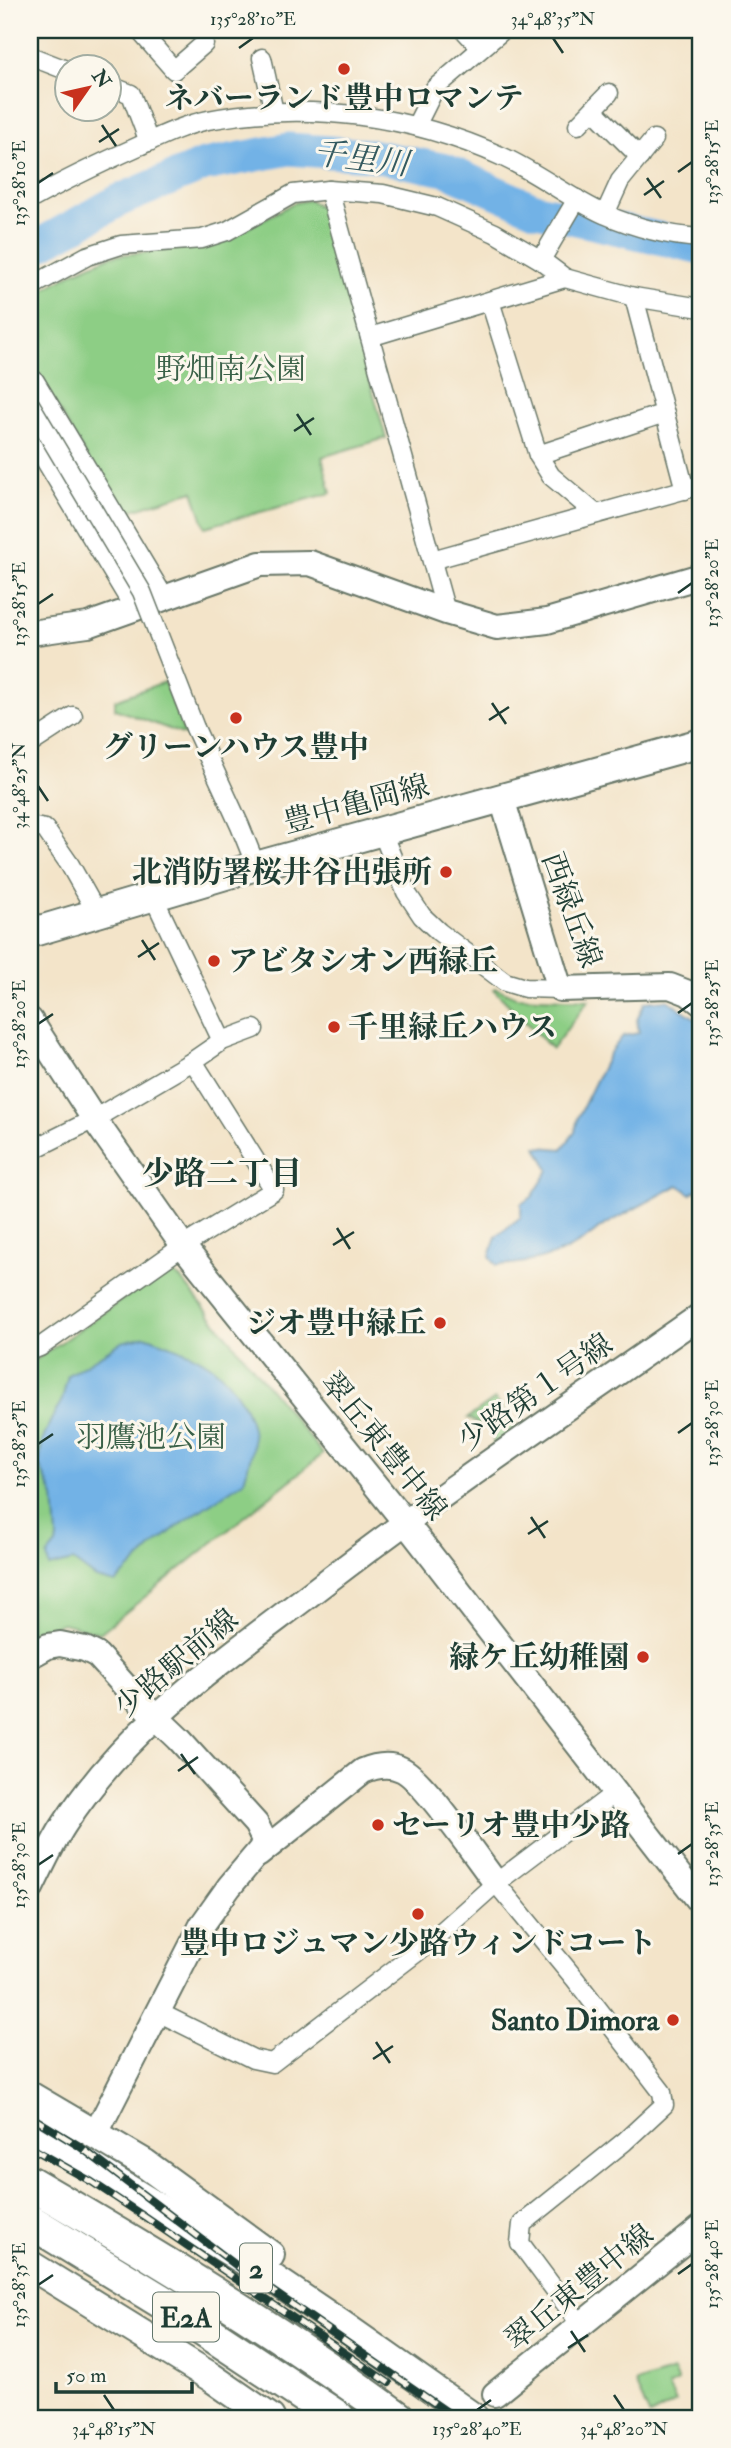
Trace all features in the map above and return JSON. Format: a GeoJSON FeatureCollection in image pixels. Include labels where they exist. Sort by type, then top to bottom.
{"type":"FeatureCollection","features":[{"type":"Feature","properties":{"kind":"highway","name":"E2A"},"geometry":{"type":"LineString","coordinates":[[30,2183],[193,2282],[312,2358],[398,2418]]}},
{"type":"Feature","properties":{"kind":"highway","name":"E2A"},"geometry":{"type":"LineString","coordinates":[[30,2221],[169,2306],[338,2418]]}},
{"type":"Feature","properties":{"kind":"main road","name":"豊中亀岡線"},"geometry":{"type":"LineString","coordinates":[[30,933],[256,866],[701,743]]}},
{"type":"Feature","properties":{"kind":"main road"},"geometry":{"type":"LineString","coordinates":[[30,2096],[144,2163],[249,2241],[322,2290],[381,2338],[440,2395]]}},
{"type":"Feature","properties":{"kind":"main road","name":"2"},"geometry":{"type":"LineString","coordinates":[[30,2129],[242,2258],[474,2418]]}},
{"type":"Feature","properties":{"kind":"main road"},"geometry":{"type":"LineString","coordinates":[[30,2265],[211,2377],[270,2418]]}},
{"type":"Feature","properties":{"kind":"street"},"geometry":{"type":"LineString","coordinates":[[139,30],[174,69],[204,44]]}},
{"type":"Feature","properties":{"kind":"street"},"geometry":{"type":"LineString","coordinates":[[464,30],[481,48]]}},
{"type":"Feature","properties":{"kind":"street"},"geometry":{"type":"LineString","coordinates":[[416,126],[435,88],[503,30]]}},
{"type":"Feature","properties":{"kind":"street"},"geometry":{"type":"LineString","coordinates":[[30,56],[52,65]]}},
{"type":"Feature","properties":{"kind":"street"},"geometry":{"type":"LineString","coordinates":[[262,58],[274,112]]}},
{"type":"Feature","properties":{"kind":"street"},"geometry":{"type":"LineString","coordinates":[[122,90],[131,94],[149,142]]}},
{"type":"Feature","properties":{"kind":"street"},"geometry":{"type":"LineString","coordinates":[[578,125],[609,93]]}},
{"type":"Feature","properties":{"kind":"street"},"geometry":{"type":"LineString","coordinates":[[593,110],[640,157]]}},
{"type":"Feature","properties":{"kind":"street"},"geometry":{"type":"LineString","coordinates":[[30,200],[77,174],[149,142],[207,121],[274,112],[352,114],[441,132],[505,158],[605,214],[673,236],[701,239]]}},
{"type":"Feature","properties":{"kind":"street"},"geometry":{"type":"LineString","coordinates":[[605,214],[620,181],[654,139]]}},
{"type":"Feature","properties":{"kind":"street"},"geometry":{"type":"LineString","coordinates":[[329,190],[446,612]]}},
{"type":"Feature","properties":{"kind":"street"},"geometry":{"type":"LineString","coordinates":[[30,287],[87,256],[121,245],[202,239],[226,231],[293,194],[329,190],[383,194],[437,207],[495,233],[541,260],[565,278],[634,297],[701,308]]}},
{"type":"Feature","properties":{"kind":"street"},"geometry":{"type":"LineString","coordinates":[[541,260],[576,199]]}},
{"type":"Feature","properties":{"kind":"street"},"geometry":{"type":"LineString","coordinates":[[370,337],[565,278]]}},
{"type":"Feature","properties":{"kind":"street"},"geometry":{"type":"LineString","coordinates":[[432,560],[693,487],[665,412],[634,297]]}},
{"type":"Feature","properties":{"kind":"street"},"geometry":{"type":"LineString","coordinates":[[490,301],[538,455],[551,476],[596,514]]}},
{"type":"Feature","properties":{"kind":"street"},"geometry":{"type":"LineString","coordinates":[[30,378],[35,381],[164,597]]}},
{"type":"Feature","properties":{"kind":"street"},"geometry":{"type":"LineString","coordinates":[[30,404],[142,592],[195,728],[256,866]]}},
{"type":"Feature","properties":{"kind":"street"},"geometry":{"type":"LineString","coordinates":[[538,455],[665,412]]}},
{"type":"Feature","properties":{"kind":"street"},"geometry":{"type":"LineString","coordinates":[[30,435],[134,608]]}},
{"type":"Feature","properties":{"kind":"street"},"geometry":{"type":"LineString","coordinates":[[30,634],[88,625],[260,564],[310,563],[446,612],[497,627],[547,621],[701,576]]}},
{"type":"Feature","properties":{"kind":"street"},"geometry":{"type":"LineString","coordinates":[[30,744],[73,716]]}},
{"type":"Feature","properties":{"kind":"street","name":"西緑丘線"},"geometry":{"type":"LineString","coordinates":[[502,799],[560,989],[670,986],[688,993],[701,1003]]}},
{"type":"Feature","properties":{"kind":"street"},"geometry":{"type":"LineString","coordinates":[[30,826],[45,829],[70,865],[97,913]]}},
{"type":"Feature","properties":{"kind":"street"},"geometry":{"type":"LineString","coordinates":[[382,832],[406,892],[422,916],[439,932],[505,982],[525,988],[560,989]]}},
{"type":"Feature","properties":{"kind":"street"},"geometry":{"type":"LineString","coordinates":[[153,896],[222,1041]]}},
{"type":"Feature","properties":{"kind":"street","name":"翠丘東豊中線"},"geometry":{"type":"LineString","coordinates":[[30,1020],[94,1119],[183,1247],[405,1522],[701,1903]]}},
{"type":"Feature","properties":{"kind":"street"},"geometry":{"type":"LineString","coordinates":[[30,1151],[94,1119],[222,1041],[254,1029]]}},
{"type":"Feature","properties":{"kind":"street"},"geometry":{"type":"LineString","coordinates":[[30,1351],[40,1347],[183,1247],[274,1191],[192,1061]]}},
{"type":"Feature","properties":{"kind":"street","name":"少路第１号線"},"geometry":{"type":"LineString","coordinates":[[405,1522],[701,1315]]}},
{"type":"Feature","properties":{"kind":"street","name":"少路駅前線"},"geometry":{"type":"LineString","coordinates":[[30,1890],[64,1825],[130,1742],[174,1699],[405,1522]]}},
{"type":"Feature","properties":{"kind":"street"},"geometry":{"type":"LineString","coordinates":[[30,1656],[48,1646],[60,1644],[85,1649],[97,1655],[179,1739],[260,1830],[264,1840],[258,1854]]}},
{"type":"Feature","properties":{"kind":"street"},"geometry":{"type":"LineString","coordinates":[[96,2133],[202,1925],[229,1887],[258,1854],[363,1771],[374,1767],[393,1766],[413,1776],[420,1783],[662,2092],[664,2105],[522,2224],[520,2243],[581,2325]]}},
{"type":"Feature","properties":{"kind":"street"},"geometry":{"type":"LineString","coordinates":[[158,2012],[253,2059],[272,2063],[429,1942],[496,1883],[615,1793]]}},
{"type":"Feature","properties":{"kind":"street","name":"翠丘東豊中線"},"geometry":{"type":"LineString","coordinates":[[495,2394],[701,2228]]}},
{"type":"Feature","properties":{"kind":"green space","name":"野畑南公園"},"geometry":{"type":"Polygon","coordinates":[[[309,200],[321,208],[386,438],[322,457],[331,493],[205,527],[193,491],[120,514],[30,361],[30,298],[76,271],[111,256],[150,252],[247,228],[294,203],[309,200]]]}},
{"type":"Feature","properties":{"kind":"green space"},"geometry":{"type":"Polygon","coordinates":[[[164,682],[185,735],[115,709],[115,700],[164,682]]]}},
{"type":"Feature","properties":{"kind":"green space"},"geometry":{"type":"Polygon","coordinates":[[[496,988],[516,997],[589,1000],[552,1049],[494,990],[496,988]]]}},
{"type":"Feature","properties":{"kind":"green space","name":"羽鷹池公園"},"geometry":{"type":"Polygon","coordinates":[[[166,1269],[181,1279],[323,1454],[100,1633],[63,1623],[30,1634],[30,1364],[166,1269]]]}},
{"type":"Feature","properties":{"kind":"green space"},"geometry":{"type":"Polygon","coordinates":[[[495,1399],[519,1432],[493,1450],[493,1431],[468,1418],[495,1399]]]}},
{"type":"Feature","properties":{"kind":"green space"},"geometry":{"type":"Polygon","coordinates":[[[673,2371],[678,2382],[668,2387],[676,2402],[650,2416],[635,2384],[673,2371]]]}},
{"type":"Feature","properties":{"kind":"water"},"geometry":{"type":"Polygon","coordinates":[[[667,1000],[701,1022],[701,1187],[691,1194],[678,1185],[601,1227],[578,1244],[552,1255],[525,1262],[496,1265],[490,1257],[496,1236],[521,1217],[521,1204],[532,1197],[549,1170],[537,1147],[562,1149],[575,1132],[578,1117],[609,1054],[623,1036],[639,1033],[637,1020],[645,1002],[667,1000]]]}},
{"type":"Feature","properties":{"kind":"water"},"geometry":{"type":"Polygon","coordinates":[[[145,1336],[203,1360],[218,1371],[233,1388],[252,1428],[253,1443],[244,1481],[180,1524],[115,1583],[96,1578],[73,1561],[49,1567],[47,1556],[56,1545],[57,1538],[54,1497],[39,1465],[42,1442],[62,1400],[68,1375],[122,1342],[145,1336]]]}},
{"type":"Feature","properties":{"kind":"waterway","name":"千里川"},"geometry":{"type":"LineString","coordinates":[[30,250],[120,200],[204,165],[289,149],[370,155],[446,170],[537,210],[701,248]]}},
{"type":"Feature","properties":{"kind":"railway"},"geometry":{"type":"LineString","coordinates":[[30,2116],[79,2146],[245,2272],[456,2418]]}},
{"type":"Feature","properties":{"kind":"railway"},"geometry":{"type":"LineString","coordinates":[[30,2147],[92,2182],[389,2383]]}},
{"type":"Feature","properties":{"kind":"place","name":"ネバーランド豊中ロマンテ"},"geometry":{"type":"Point","coordinates":[344,69]}},
{"type":"Feature","properties":{"kind":"place","name":"グリーンハウス豊中"},"geometry":{"type":"Point","coordinates":[236,718]}},
{"type":"Feature","properties":{"kind":"place","name":"北消防署桜井谷出張所"},"geometry":{"type":"Point","coordinates":[446,872]}},
{"type":"Feature","properties":{"kind":"place","name":"アビタシオン西緑丘"},"geometry":{"type":"Point","coordinates":[214,961]}},
{"type":"Feature","properties":{"kind":"place","name":"千里緑丘ハウス"},"geometry":{"type":"Point","coordinates":[334,1027]}},
{"type":"Feature","properties":{"kind":"place","name":"ジオ豊中緑丘"},"geometry":{"type":"Point","coordinates":[440,1323]}},
{"type":"Feature","properties":{"kind":"place","name":"緑ケ丘幼稚園"},"geometry":{"type":"Point","coordinates":[643,1657]}},
{"type":"Feature","properties":{"kind":"place","name":"セーリオ豊中少路"},"geometry":{"type":"Point","coordinates":[378,1825]}},
{"type":"Feature","properties":{"kind":"place","name":"豊中ロジュマン少路ウィンドコート"},"geometry":{"type":"Point","coordinates":[418,1914]}},
{"type":"Feature","properties":{"kind":"place","name":"Santo Dimora"},"geometry":{"type":"Point","coordinates":[673,2020]}},
{"type":"Feature","properties":{"kind":"district","name":"少路二丁目"},"geometry":{"type":"Point","coordinates":[222,1173]}}]}
